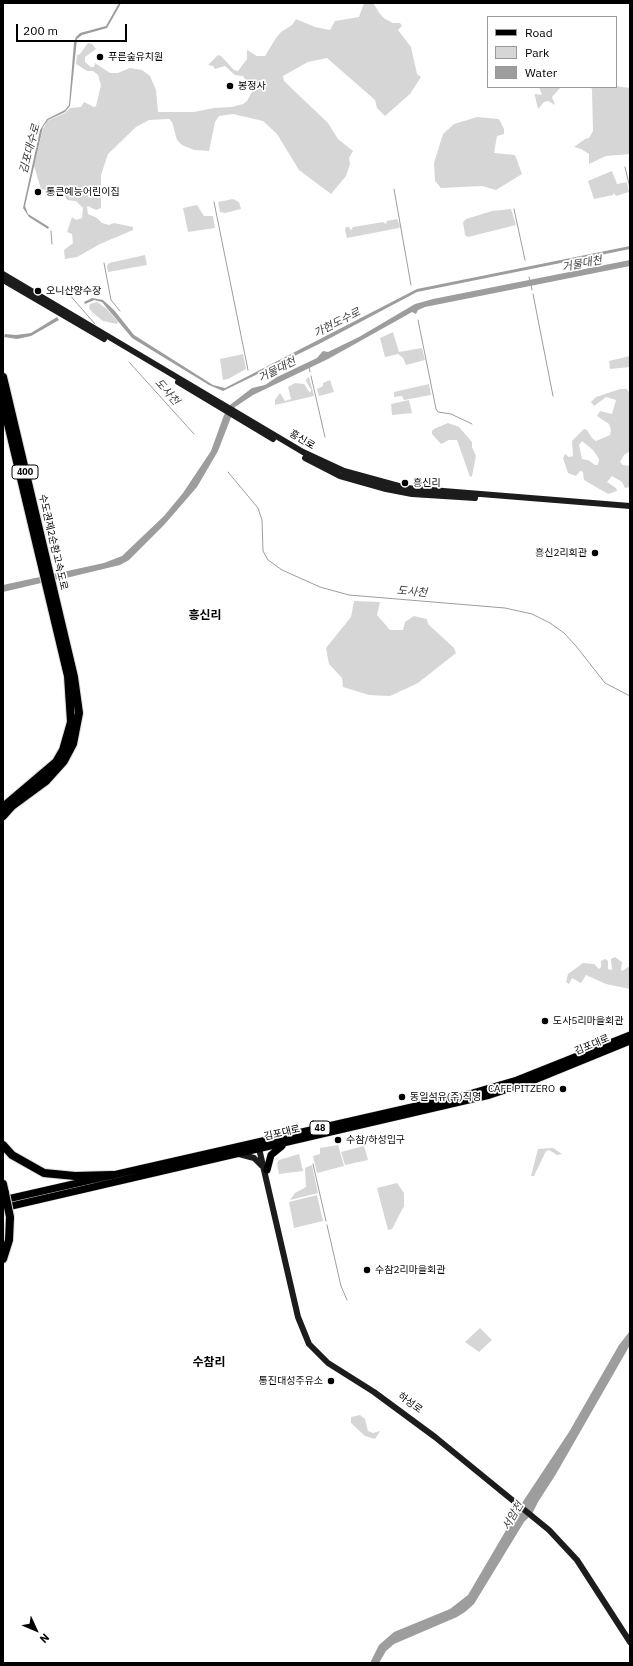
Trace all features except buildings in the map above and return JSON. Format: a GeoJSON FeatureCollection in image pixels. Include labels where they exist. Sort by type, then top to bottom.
{"type":"FeatureCollection","features":[{"type":"Feature","properties":{"kind":"highway","name":"수도권제2순환고속도로"},"geometry":{"type":"LineString","coordinates":[[3,376],[45,567]]}},
{"type":"Feature","properties":{"kind":"highway","name":"수도권제2순환고속도로"},"geometry":{"type":"LineString","coordinates":[[3,403],[77,691],[79,713],[73,744],[64,761],[46,781],[12,806],[3,816]]}},
{"type":"Feature","properties":{"kind":"highway","name":"수도권제2순환고속도로"},"geometry":{"type":"LineString","coordinates":[[3,807],[56,762],[63,750],[71,722],[68,676],[51,592]]}},
{"type":"Feature","properties":{"kind":"highway"},"geometry":{"type":"LineString","coordinates":[[3,1145],[12,1155],[44,1173],[76,1176],[112,1175]]}},
{"type":"Feature","properties":{"kind":"highway"},"geometry":{"type":"LineString","coordinates":[[3,1184],[4,1199],[8,1217],[9,1240],[3,1259]]}},
{"type":"Feature","properties":{"kind":"highway"},"geometry":{"type":"LineString","coordinates":[[3,1247],[8,1217]]}},
{"type":"Feature","properties":{"kind":"main road","name":"흥신로"},"geometry":{"type":"LineString","coordinates":[[3,274],[20,290],[237,415],[320,461],[358,476],[392,486],[418,490],[630,506]]}},
{"type":"Feature","properties":{"kind":"main road","name":"흥신로"},"geometry":{"type":"LineString","coordinates":[[3,280],[27,288],[223,407]]}},
{"type":"Feature","properties":{"kind":"main road","name":"흥신로"},"geometry":{"type":"LineString","coordinates":[[237,415],[316,465],[346,478],[386,489],[412,494],[630,510]]}},
{"type":"Feature","properties":{"kind":"main road","name":"김포대로"},"geometry":{"type":"LineString","coordinates":[[4,1199],[260,1145],[502,1085],[630,1035]]}},
{"type":"Feature","properties":{"kind":"main road","name":"김포대로"},"geometry":{"type":"LineString","coordinates":[[3,1208],[238,1154],[260,1145],[291,1141],[511,1089],[630,1041]]}},
{"type":"Feature","properties":{"kind":"main road"},"geometry":{"type":"LineString","coordinates":[[238,1154],[254,1158],[265,1170],[272,1152],[291,1141]]}},
{"type":"Feature","properties":{"kind":"main road","name":"하성로"},"geometry":{"type":"LineString","coordinates":[[260,1145],[300,1316],[311,1343],[330,1361],[377,1391],[427,1428],[537,1518]]}},
{"type":"Feature","properties":{"kind":"main road"},"geometry":{"type":"LineString","coordinates":[[537,1518],[560,1537],[579,1559],[630,1637]]}},
{"type":"Feature","properties":{"kind":"main road"},"geometry":{"type":"LineString","coordinates":[[537,1518],[577,1560],[630,1642]]}},
{"type":"Feature","properties":{"kind":"green space"},"geometry":{"type":"Polygon","coordinates":[[[364,3],[373,3],[385,19],[393,23],[400,23],[402,26],[398,30],[411,47],[417,74],[421,77],[410,94],[385,116],[377,108],[375,100],[327,58],[308,62],[283,76],[284,81],[328,123],[338,139],[353,151],[349,158],[350,164],[346,176],[331,194],[299,170],[277,134],[263,121],[233,114],[219,116],[215,122],[209,151],[194,150],[182,145],[177,140],[172,122],[169,119],[149,120],[136,127],[108,154],[101,175],[101,208],[96,210],[88,206],[87,207],[88,214],[97,218],[102,223],[109,225],[114,223],[133,227],[133,230],[100,244],[77,257],[65,259],[64,250],[73,243],[72,234],[67,232],[72,217],[76,220],[82,218],[83,208],[76,201],[67,200],[61,189],[52,187],[46,190],[41,189],[34,166],[43,129],[47,121],[65,113],[70,108],[81,107],[84,102],[94,107],[96,106],[101,85],[98,75],[93,71],[87,71],[76,64],[77,55],[80,54],[88,43],[92,44],[96,49],[85,57],[85,62],[91,67],[94,67],[95,63],[110,73],[118,73],[130,68],[142,70],[150,76],[156,90],[158,112],[194,112],[214,108],[232,107],[243,104],[247,101],[252,92],[251,88],[243,76],[235,75],[225,66],[215,69],[213,66],[208,65],[218,55],[221,56],[234,70],[238,71],[247,59],[247,50],[257,56],[265,56],[281,32],[292,25],[296,19],[315,27],[330,30],[335,21],[359,17],[364,3]]]}},
{"type":"Feature","properties":{"kind":"green space"},"geometry":{"type":"Polygon","coordinates":[[[617,86],[630,88],[630,154],[606,156],[589,164],[589,154],[574,147],[585,139],[589,138],[593,131],[591,88],[617,88],[617,86]]]}},
{"type":"Feature","properties":{"kind":"green space"},"geometry":{"type":"Polygon","coordinates":[[[539,88],[560,88],[552,97],[555,105],[548,101],[544,102],[538,109],[535,94],[542,95],[539,88]]]}},
{"type":"Feature","properties":{"kind":"green space"},"geometry":{"type":"Polygon","coordinates":[[[477,117],[499,119],[504,129],[504,134],[497,136],[494,153],[515,155],[522,174],[496,190],[482,186],[441,188],[435,181],[434,163],[443,134],[454,124],[477,117]]]}},
{"type":"Feature","properties":{"kind":"green space"},"geometry":{"type":"Polygon","coordinates":[[[612,171],[617,184],[627,182],[629,192],[616,196],[614,193],[613,195],[594,199],[588,181],[612,171]]]}},
{"type":"Feature","properties":{"kind":"green space"},"geometry":{"type":"Polygon","coordinates":[[[233,199],[239,202],[241,209],[225,213],[220,212],[218,202],[233,199]]]}},
{"type":"Feature","properties":{"kind":"green space"},"geometry":{"type":"Polygon","coordinates":[[[197,205],[204,216],[213,216],[215,228],[188,232],[183,208],[197,205]]]}},
{"type":"Feature","properties":{"kind":"green space"},"geometry":{"type":"Polygon","coordinates":[[[511,209],[516,225],[468,237],[465,235],[463,222],[466,219],[492,211],[511,209]]]}},
{"type":"Feature","properties":{"kind":"green space"},"geometry":{"type":"Polygon","coordinates":[[[397,219],[400,226],[399,228],[347,238],[345,230],[346,227],[349,227],[353,234],[351,230],[353,227],[383,222],[386,224],[387,221],[397,219]]]}},
{"type":"Feature","properties":{"kind":"green space"},"geometry":{"type":"Polygon","coordinates":[[[145,255],[147,265],[108,272],[107,266],[109,263],[145,255]]]}},
{"type":"Feature","properties":{"kind":"green space"},"geometry":{"type":"Polygon","coordinates":[[[97,302],[107,309],[118,322],[117,324],[103,321],[93,313],[89,308],[90,304],[97,302]]]}},
{"type":"Feature","properties":{"kind":"green space"},"geometry":{"type":"Polygon","coordinates":[[[393,332],[399,352],[422,348],[425,360],[406,365],[403,358],[398,354],[385,357],[380,338],[393,332]]]}},
{"type":"Feature","properties":{"kind":"green space"},"geometry":{"type":"Polygon","coordinates":[[[243,354],[246,369],[228,379],[223,380],[220,359],[243,354]]]}},
{"type":"Feature","properties":{"kind":"green space"},"geometry":{"type":"Polygon","coordinates":[[[630,356],[630,367],[610,369],[609,361],[630,356]]]}},
{"type":"Feature","properties":{"kind":"green space"},"geometry":{"type":"Polygon","coordinates":[[[309,377],[314,396],[275,405],[275,400],[280,393],[285,401],[291,399],[288,387],[295,383],[304,384],[310,393],[311,390],[306,381],[309,377]]]}},
{"type":"Feature","properties":{"kind":"green space"},"geometry":{"type":"Polygon","coordinates":[[[330,380],[334,392],[319,396],[317,389],[323,386],[323,383],[330,380]]]}},
{"type":"Feature","properties":{"kind":"green space"},"geometry":{"type":"Polygon","coordinates":[[[429,384],[431,395],[404,400],[402,396],[394,397],[394,392],[429,384]]]}},
{"type":"Feature","properties":{"kind":"green space"},"geometry":{"type":"Polygon","coordinates":[[[620,389],[627,389],[630,394],[630,451],[624,455],[620,462],[623,465],[630,466],[630,487],[625,488],[622,482],[612,476],[607,482],[616,488],[617,491],[608,494],[584,480],[583,472],[580,471],[576,476],[568,473],[563,458],[565,454],[569,457],[573,456],[572,441],[584,429],[587,430],[596,441],[610,435],[611,430],[609,424],[597,416],[600,411],[612,414],[616,400],[606,397],[594,406],[591,402],[596,397],[620,389]],[[582,441],[579,445],[582,459],[598,465],[599,459],[593,450],[582,441]]]}},
{"type":"Feature","properties":{"kind":"green space"},"geometry":{"type":"Polygon","coordinates":[[[409,400],[412,413],[392,415],[391,404],[409,400]]]}},
{"type":"Feature","properties":{"kind":"green space"},"geometry":{"type":"Polygon","coordinates":[[[448,423],[459,427],[472,442],[472,447],[476,456],[472,476],[470,477],[457,440],[449,440],[441,444],[432,434],[434,429],[448,423]]]}},
{"type":"Feature","properties":{"kind":"green space"},"geometry":{"type":"Polygon","coordinates":[[[354,601],[380,602],[377,615],[390,630],[403,630],[405,622],[414,616],[427,619],[428,624],[454,648],[456,653],[418,683],[390,696],[369,695],[343,687],[342,678],[329,664],[326,648],[351,617],[354,601]]]}},
{"type":"Feature","properties":{"kind":"green space"},"geometry":{"type":"Polygon","coordinates":[[[615,957],[622,962],[622,971],[630,966],[630,989],[606,984],[586,975],[581,983],[572,978],[569,984],[566,982],[568,974],[583,963],[594,964],[599,969],[601,967],[601,961],[605,959],[608,961],[608,969],[612,970],[611,959],[615,957]]]}},
{"type":"Feature","properties":{"kind":"green space"},"geometry":{"type":"Polygon","coordinates":[[[338,1145],[344,1166],[317,1173],[313,1156],[320,1154],[320,1148],[338,1145]]]}},
{"type":"Feature","properties":{"kind":"green space"},"geometry":{"type":"Polygon","coordinates":[[[364,1146],[368,1160],[345,1165],[341,1152],[364,1146]]]}},
{"type":"Feature","properties":{"kind":"green space"},"geometry":{"type":"Polygon","coordinates":[[[553,1148],[562,1154],[557,1155],[549,1150],[546,1151],[534,1176],[531,1176],[538,1149],[553,1148]]]}},
{"type":"Feature","properties":{"kind":"green space"},"geometry":{"type":"Polygon","coordinates":[[[299,1154],[303,1171],[279,1174],[277,1163],[279,1160],[299,1154]]]}},
{"type":"Feature","properties":{"kind":"green space"},"geometry":{"type":"Polygon","coordinates":[[[312,1165],[318,1193],[290,1200],[295,1193],[306,1187],[305,1168],[312,1165]]]}},
{"type":"Feature","properties":{"kind":"green space"},"geometry":{"type":"Polygon","coordinates":[[[397,1183],[404,1193],[404,1206],[392,1229],[388,1230],[377,1188],[397,1183]]]}},
{"type":"Feature","properties":{"kind":"green space"},"geometry":{"type":"Polygon","coordinates":[[[317,1195],[323,1221],[294,1228],[289,1202],[317,1195]]]}},
{"type":"Feature","properties":{"kind":"green space"},"geometry":{"type":"Polygon","coordinates":[[[480,1328],[492,1340],[479,1352],[465,1342],[480,1328]]]}},
{"type":"Feature","properties":{"kind":"green space"},"geometry":{"type":"Polygon","coordinates":[[[360,1415],[365,1419],[368,1431],[373,1433],[380,1431],[375,1439],[365,1436],[351,1423],[351,1417],[360,1415]]]}},
{"type":"Feature","properties":{"kind":"water"},"geometry":{"type":"Polygon","coordinates":[[[119,3],[121,3],[107,28],[82,35],[77,39],[70,106],[65,112],[48,120],[43,127],[25,206],[28,214],[49,227],[48,229],[29,217],[23,208],[40,130],[47,119],[65,110],[69,105],[74,42],[76,37],[80,33],[106,26],[119,3]]]}},
{"type":"Feature","properties":{"kind":"water"},"geometry":{"type":"Polygon","coordinates":[[[630,246],[630,249],[417,292],[319,344],[223,391],[209,385],[132,338],[102,302],[94,300],[85,304],[84,302],[92,298],[103,300],[114,310],[134,335],[213,385],[225,388],[417,289],[630,246]]]}},
{"type":"Feature","properties":{"kind":"water"},"geometry":{"type":"Polygon","coordinates":[[[630,260],[630,266],[425,307],[418,310],[416,314],[412,312],[328,359],[253,395],[235,407],[218,451],[197,487],[164,525],[129,560],[120,565],[66,578],[63,582],[58,579],[3,592],[3,585],[104,563],[122,556],[164,516],[183,493],[211,451],[224,415],[230,405],[252,388],[265,385],[277,377],[317,358],[323,351],[328,352],[359,337],[415,304],[433,299],[630,260]]]}},
{"type":"Feature","properties":{"kind":"water"},"geometry":{"type":"Polygon","coordinates":[[[57,317],[59,320],[31,336],[17,339],[4,337],[5,334],[16,335],[31,333],[57,317]]]}},
{"type":"Feature","properties":{"kind":"water"},"geometry":{"type":"Polygon","coordinates":[[[630,1331],[630,1345],[532,1514],[524,1522],[474,1604],[457,1617],[394,1644],[386,1651],[379,1663],[370,1663],[379,1645],[394,1632],[450,1609],[468,1595],[522,1503],[569,1432],[619,1345],[630,1331]]]}},
{"type":"Feature","properties":{"kind":"waterway"},"geometry":{"type":"LineString","coordinates":[[625,167],[630,188]]}},
{"type":"Feature","properties":{"kind":"waterway"},"geometry":{"type":"LineString","coordinates":[[394,189],[411,285]]}},
{"type":"Feature","properties":{"kind":"waterway"},"geometry":{"type":"LineString","coordinates":[[214,202],[248,370]]}},
{"type":"Feature","properties":{"kind":"waterway"},"geometry":{"type":"LineString","coordinates":[[514,209],[525,260]]}},
{"type":"Feature","properties":{"kind":"waterway","name":"김포대수로"},"geometry":{"type":"LineString","coordinates":[[51,231],[52,244]]}},
{"type":"Feature","properties":{"kind":"waterway"},"geometry":{"type":"LineString","coordinates":[[104,263],[111,300],[120,311]]}},
{"type":"Feature","properties":{"kind":"waterway","name":"거물대천"},"geometry":{"type":"LineString","coordinates":[[529,277],[530,281]]}},
{"type":"Feature","properties":{"kind":"waterway"},"geometry":{"type":"LineString","coordinates":[[531,284],[532,290]]}},
{"type":"Feature","properties":{"kind":"waterway","name":"도사천"},"geometry":{"type":"LineString","coordinates":[[68,293],[95,324]]}},
{"type":"Feature","properties":{"kind":"waterway"},"geometry":{"type":"LineString","coordinates":[[533,294],[553,396]]}},
{"type":"Feature","properties":{"kind":"waterway"},"geometry":{"type":"LineString","coordinates":[[418,320],[436,409],[438,412],[451,414],[472,424]]}},
{"type":"Feature","properties":{"kind":"waterway","name":"도사천"},"geometry":{"type":"LineString","coordinates":[[129,362],[194,434]]}},
{"type":"Feature","properties":{"kind":"waterway"},"geometry":{"type":"LineString","coordinates":[[309,366],[310,372]]}},
{"type":"Feature","properties":{"kind":"waterway"},"geometry":{"type":"LineString","coordinates":[[311,376],[325,437]]}},
{"type":"Feature","properties":{"kind":"waterway","name":"도사천"},"geometry":{"type":"LineString","coordinates":[[228,472],[258,508],[262,520],[263,551],[268,560],[282,570],[320,587],[349,595],[505,608],[532,614],[550,623],[564,633],[605,683],[630,696]]}},
{"type":"Feature","properties":{"kind":"waterway"},"geometry":{"type":"LineString","coordinates":[[313,1164],[326,1221]]}},
{"type":"Feature","properties":{"kind":"waterway"},"geometry":{"type":"LineString","coordinates":[[327,1225],[341,1286],[347,1300]]}},
{"type":"Feature","properties":{"kind":"place","name":"푸른숲유치원"},"geometry":{"type":"Point","coordinates":[100,57]}},
{"type":"Feature","properties":{"kind":"place","name":"봉정사"},"geometry":{"type":"Point","coordinates":[230,86]}},
{"type":"Feature","properties":{"kind":"place","name":"통큰예능어린이집"},"geometry":{"type":"Point","coordinates":[38,192]}},
{"type":"Feature","properties":{"kind":"place","name":"오니산양수장"},"geometry":{"type":"Point","coordinates":[38,291]}},
{"type":"Feature","properties":{"kind":"place","name":"흥신리"},"geometry":{"type":"Point","coordinates":[405,483]}},
{"type":"Feature","properties":{"kind":"place","name":"흥신2리회관"},"geometry":{"type":"Point","coordinates":[595,553]}},
{"type":"Feature","properties":{"kind":"place","name":"도사5리마을회관"},"geometry":{"type":"Point","coordinates":[545,1021]}},
{"type":"Feature","properties":{"kind":"place","name":"CAFE PITZERO"},"geometry":{"type":"Point","coordinates":[563,1089]}},
{"type":"Feature","properties":{"kind":"place","name":"동일석유(주)직영"},"geometry":{"type":"Point","coordinates":[402,1097]}},
{"type":"Feature","properties":{"kind":"place","name":"수참/하성입구"},"geometry":{"type":"Point","coordinates":[338,1140]}},
{"type":"Feature","properties":{"kind":"place","name":"수참2리마을회관"},"geometry":{"type":"Point","coordinates":[367,1270]}},
{"type":"Feature","properties":{"kind":"place","name":"통진대성주유소"},"geometry":{"type":"Point","coordinates":[331,1381]}},
{"type":"Feature","properties":{"kind":"district","name":"흥신리"},"geometry":{"type":"Point","coordinates":[205,616]}},
{"type":"Feature","properties":{"kind":"district","name":"수참리"},"geometry":{"type":"Point","coordinates":[209,1363]}},
{"type":"Feature","properties":{"kind":"water label","name":"가현도수로"},"geometry":{"type":"Point","coordinates":[337,323]}},
{"type":"Feature","properties":{"kind":"water label","name":"서암천"},"geometry":{"type":"Point","coordinates":[513,1516]}}]}
